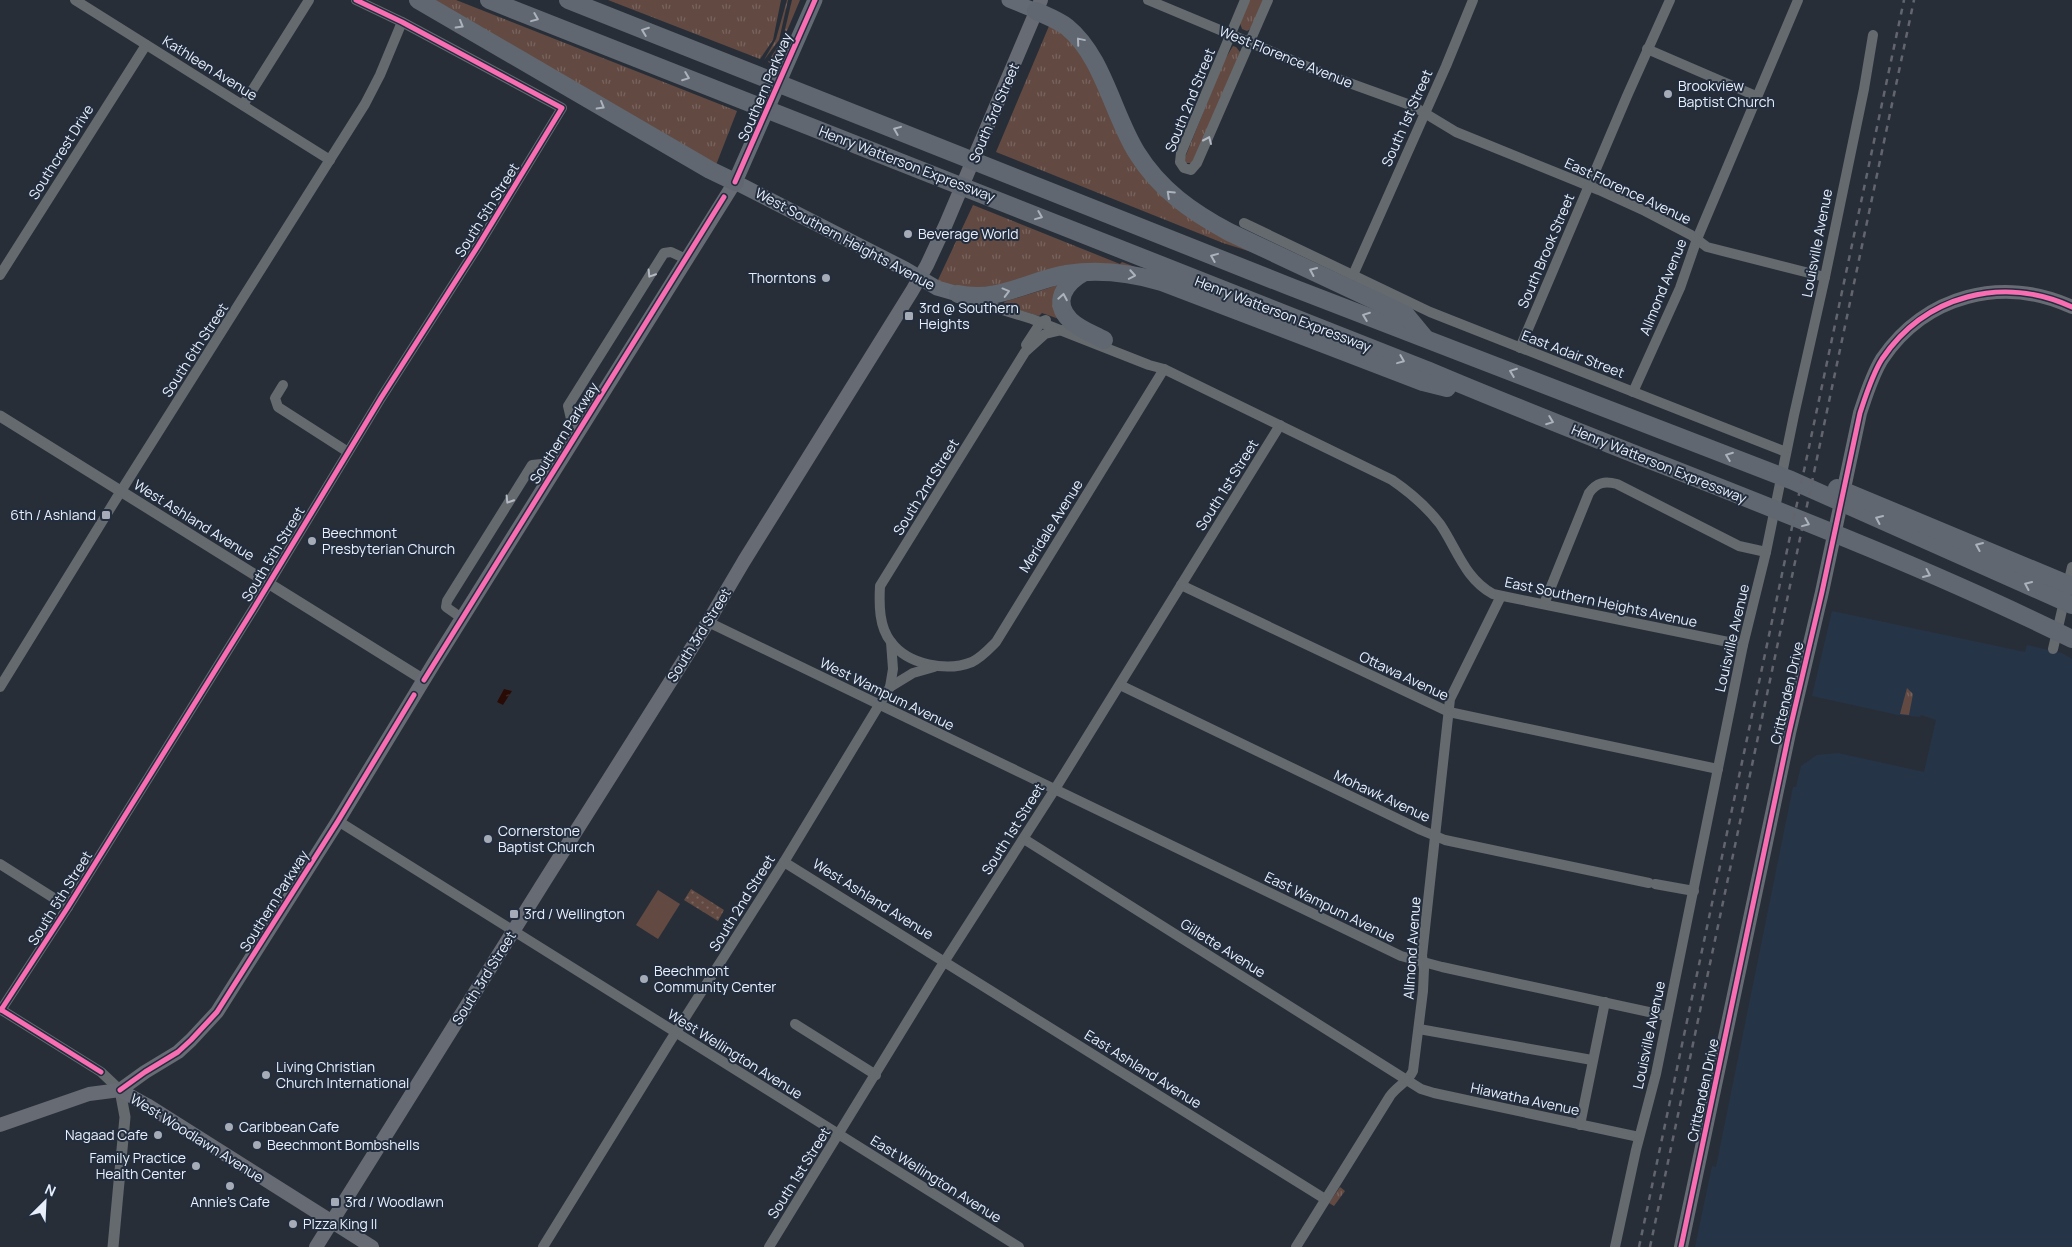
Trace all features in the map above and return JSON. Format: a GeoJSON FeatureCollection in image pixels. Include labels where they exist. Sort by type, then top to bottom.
{"type":"FeatureCollection","features":[{"type":"Feature","properties":{"kind":"highway"},"geometry":{"type":"LineString","coordinates":[[418,0],[710,170],[735,182]]}},
{"type":"Feature","properties":{"kind":"highway","name":"Henry Watterson Expressway"},"geometry":{"type":"LineString","coordinates":[[489,0],[994,198],[1316,328],[1427,370],[1882,554],[2072,639]]}},
{"type":"Feature","properties":{"kind":"highway","name":"Henry Watterson Expressway"},"geometry":{"type":"LineString","coordinates":[[568,0],[1428,340],[1791,480],[2072,605]]}},
{"type":"Feature","properties":{"kind":"highway"},"geometry":{"type":"LineString","coordinates":[[1039,6],[1064,25],[1084,45],[1097,68],[1136,152],[1155,178],[1178,200],[1203,218],[1229,232],[1406,315],[1428,340]]}},
{"type":"Feature","properties":{"kind":"highway"},"geometry":{"type":"LineString","coordinates":[[1083,272],[1072,279],[1066,286],[1062,294],[1062,309],[1074,324],[1104,340]]}},
{"type":"Feature","properties":{"kind":"highway"},"geometry":{"type":"LineString","coordinates":[[958,294],[992,295],[1066,274],[1083,272],[1130,274],[1162,282],[1423,382],[1505,403]]}},
{"type":"Feature","properties":{"kind":"highway"},"geometry":{"type":"LineString","coordinates":[[1791,480],[1811,478],[2072,586]]}},
{"type":"Feature","properties":{"kind":"main road","name":"Southern Parkway"},"geometry":{"type":"LineString","coordinates":[[0,1125],[89,1094],[120,1090],[178,1052],[208,1023],[228,995],[338,821],[581,426],[735,182],[815,0]]}},
{"type":"Feature","properties":{"kind":"main road"},"geometry":{"type":"LineString","coordinates":[[1009,0],[1039,6]]}},
{"type":"Feature","properties":{"kind":"main road","name":"South 3rd Street"},"geometry":{"type":"LineString","coordinates":[[316,1247],[708,622],[919,278],[950,216],[1039,6]]}},
{"type":"Feature","properties":{"kind":"main road","name":"West Southern Heights Avenue"},"geometry":{"type":"LineString","coordinates":[[735,182],[905,269],[937,288],[958,294]]}},
{"type":"Feature","properties":{"kind":"main road","name":"Crittenden Drive"},"geometry":{"type":"LineString","coordinates":[[1681,1247],[1789,733],[1822,592],[1860,413],[1870,385],[1881,360],[1908,329],[1926,315],[1948,303],[1977,294],[2016,291],[2048,297],[2072,307]]}},
{"type":"Feature","properties":{"kind":"main road","name":"West Woodlawn Avenue"},"geometry":{"type":"LineString","coordinates":[[120,1090],[147,1105],[372,1247]]}},
{"type":"Feature","properties":{"kind":"street","name":"Kathleen Avenue"},"geometry":{"type":"LineString","coordinates":[[75,0],[330,160]]}},
{"type":"Feature","properties":{"kind":"street"},"geometry":{"type":"LineString","coordinates":[[243,105],[309,0]]}},
{"type":"Feature","properties":{"kind":"street"},"geometry":{"type":"LineString","coordinates":[[356,0],[402,22]]}},
{"type":"Feature","properties":{"kind":"street","name":"West Florence Avenue"},"geometry":{"type":"LineString","coordinates":[[1148,0],[1330,76],[1413,106],[1424,113]]}},
{"type":"Feature","properties":{"kind":"street","name":"South 2nd Street"},"geometry":{"type":"LineString","coordinates":[[1245,0],[1181,153],[1180,162],[1184,168],[1191,170],[1197,163],[1268,0]]}},
{"type":"Feature","properties":{"kind":"street","name":"South 1st Street"},"geometry":{"type":"LineString","coordinates":[[1352,275],[1446,66],[1473,0]]}},
{"type":"Feature","properties":{"kind":"street","name":"South Brook Street"},"geometry":{"type":"LineString","coordinates":[[1520,348],[1647,49],[1670,0]]}},
{"type":"Feature","properties":{"kind":"street","name":"Allmond Avenue"},"geometry":{"type":"LineString","coordinates":[[1633,392],[1680,288],[1697,239],[1721,185],[1756,96],[1764,85],[1798,0]]}},
{"type":"Feature","properties":{"kind":"street","name":"South 5th Street"},"geometry":{"type":"LineString","coordinates":[[0,1010],[68,907],[562,108],[402,22]]}},
{"type":"Feature","properties":{"kind":"street","name":"South 6th Street"},"geometry":{"type":"LineString","coordinates":[[0,688],[330,160],[376,82],[402,22]]}},
{"type":"Feature","properties":{"kind":"street","name":"Louisville Avenue"},"geometry":{"type":"LineString","coordinates":[[1615,1247],[1639,1137],[1656,1074],[1743,645],[1766,552],[1825,277],[1873,35]]}},
{"type":"Feature","properties":{"kind":"street","name":"Southcrest Drive"},"geometry":{"type":"LineString","coordinates":[[0,276],[146,45]]}},
{"type":"Feature","properties":{"kind":"street"},"geometry":{"type":"LineString","coordinates":[[1647,49],[1756,96]]}},
{"type":"Feature","properties":{"kind":"street","name":"East Florence Avenue"},"geometry":{"type":"LineString","coordinates":[[1424,113],[1456,132],[1645,211],[1707,246],[1825,277]]}},
{"type":"Feature","properties":{"kind":"street","name":"East Adair Street"},"geometry":{"type":"LineString","coordinates":[[1244,223],[1430,312],[1786,452]]}},
{"type":"Feature","properties":{"kind":"street"},"geometry":{"type":"LineString","coordinates":[[581,426],[571,419],[568,406],[600,354],[664,253],[679,254],[686,259]]}},
{"type":"Feature","properties":{"kind":"street","name":"West Southern Heights Avenue"},"geometry":{"type":"LineString","coordinates":[[958,294],[975,302],[1041,322],[1149,365],[1164,369],[1280,425]]}},
{"type":"Feature","properties":{"kind":"street","name":"West Southern Heights Avenue"},"geometry":{"type":"LineString","coordinates":[[1041,322],[1048,319],[1104,340],[1152,359],[1164,369]]}},
{"type":"Feature","properties":{"kind":"street","name":"South 2nd Street"},"geometry":{"type":"LineString","coordinates":[[1025,352],[1025,346],[1041,322]]}},
{"type":"Feature","properties":{"kind":"street","name":"South 2nd Street"},"geometry":{"type":"LineString","coordinates":[[543,1247],[675,1032],[784,862],[890,687],[892,669],[891,642],[880,613],[880,586],[1025,352],[1045,334],[1062,330]]}},
{"type":"Feature","properties":{"kind":"street","name":"Meridale Avenue"},"geometry":{"type":"LineString","coordinates":[[890,687],[913,673],[937,666],[971,662],[986,653],[996,642],[1164,369]]}},
{"type":"Feature","properties":{"kind":"street"},"geometry":{"type":"LineString","coordinates":[[283,385],[275,398],[278,407],[348,452]]}},
{"type":"Feature","properties":{"kind":"street","name":"West Ashland Avenue"},"geometry":{"type":"LineString","coordinates":[[0,416],[424,680]]}},
{"type":"Feature","properties":{"kind":"street","name":"South 1st Street"},"geometry":{"type":"LineString","coordinates":[[768,1247],[945,961],[1120,685],[1280,425]]}},
{"type":"Feature","properties":{"kind":"street","name":"East Southern Heights Avenue"},"geometry":{"type":"LineString","coordinates":[[1280,425],[1377,472],[1412,494],[1440,526],[1477,583],[1493,594],[1743,645]]}},
{"type":"Feature","properties":{"kind":"street"},"geometry":{"type":"LineString","coordinates":[[463,619],[448,610],[446,601],[532,465],[542,464],[554,471]]}},
{"type":"Feature","properties":{"kind":"street"},"geometry":{"type":"LineString","coordinates":[[1544,604],[1589,493],[1601,482],[1617,484],[1739,546],[1766,552]]}},
{"type":"Feature","properties":{"kind":"street"},"geometry":{"type":"LineString","coordinates":[[2053,649],[2072,567]]}},
{"type":"Feature","properties":{"kind":"street","name":"Ottawa Avenue"},"geometry":{"type":"LineString","coordinates":[[1181,585],[1448,712],[1718,768]]}},
{"type":"Feature","properties":{"kind":"street","name":"Allmond Avenue"},"geometry":{"type":"LineString","coordinates":[[1296,1247],[1390,1096],[1394,1090],[1407,1080],[1414,1066],[1424,969],[1422,956],[1450,699],[1501,596]]}},
{"type":"Feature","properties":{"kind":"street","name":"West Wampum Avenue"},"geometry":{"type":"LineString","coordinates":[[708,622],[1055,789]]}},
{"type":"Feature","properties":{"kind":"street","name":"South 2nd Street"},"geometry":{"type":"LineString","coordinates":[[891,642],[910,658]]}},
{"type":"Feature","properties":{"kind":"street","name":"Meridale Avenue"},"geometry":{"type":"LineString","coordinates":[[910,658],[937,666]]}},
{"type":"Feature","properties":{"kind":"street","name":"Mohawk Avenue"},"geometry":{"type":"LineString","coordinates":[[1120,685],[1445,840],[1652,884],[1694,891]]}},
{"type":"Feature","properties":{"kind":"street","name":"East Wampum Avenue"},"geometry":{"type":"LineString","coordinates":[[1055,789],[1401,956],[1424,963],[1667,1016]]}},
{"type":"Feature","properties":{"kind":"street","name":"West Wellington Avenue"},"geometry":{"type":"LineString","coordinates":[[338,821],[839,1135]]}},
{"type":"Feature","properties":{"kind":"street","name":"Gillette Avenue"},"geometry":{"type":"LineString","coordinates":[[1024,839],[1407,1080]]}},
{"type":"Feature","properties":{"kind":"street","name":"West Ashland Avenue"},"geometry":{"type":"LineString","coordinates":[[784,862],[945,961]]}},
{"type":"Feature","properties":{"kind":"street"},"geometry":{"type":"LineString","coordinates":[[0,864],[68,907]]}},
{"type":"Feature","properties":{"kind":"street","name":"East Ashland Avenue"},"geometry":{"type":"LineString","coordinates":[[945,961],[1326,1199]]}},
{"type":"Feature","properties":{"kind":"street"},"geometry":{"type":"LineString","coordinates":[[1580,1125],[1604,1002]]}},
{"type":"Feature","properties":{"kind":"street","name":"West Woodlawn Avenue"},"geometry":{"type":"LineString","coordinates":[[0,1010],[101,1072],[120,1090]]}},
{"type":"Feature","properties":{"kind":"street"},"geometry":{"type":"LineString","coordinates":[[795,1024],[876,1075]]}},
{"type":"Feature","properties":{"kind":"street"},"geometry":{"type":"LineString","coordinates":[[1419,1029],[1592,1060]]}},
{"type":"Feature","properties":{"kind":"street","name":"Hiawatha Avenue"},"geometry":{"type":"LineString","coordinates":[[1407,1080],[1420,1089],[1434,1094],[1639,1137]]}},
{"type":"Feature","properties":{"kind":"street"},"geometry":{"type":"LineString","coordinates":[[113,1247],[125,1117],[120,1090]]}},
{"type":"Feature","properties":{"kind":"street","name":"East Wellington Avenue"},"geometry":{"type":"LineString","coordinates":[[839,1135],[1019,1247]]}},
{"type":"Feature","properties":{"kind":"shaded area"},"geometry":{"type":"Polygon","coordinates":[[[1832,611],[2025,652],[2027,645],[2062,653],[2072,659],[2072,1247],[1695,1247],[1712,1166],[1716,1167],[1793,787],[1796,787],[1801,766],[1817,755],[1838,753],[1924,772],[1936,720],[1921,715],[1920,717],[1898,715],[1812,696],[1832,611]]]}},
{"type":"Feature","properties":{"kind":"green space"},"geometry":{"type":"Polygon","coordinates":[[[432,0],[456,0],[737,111],[716,165],[432,0]]]}},
{"type":"Feature","properties":{"kind":"green space"},"geometry":{"type":"Polygon","coordinates":[[[608,0],[781,0],[773,40],[760,59],[608,0]]]}},
{"type":"Feature","properties":{"kind":"green space"},"geometry":{"type":"Polygon","coordinates":[[[787,0],[779,40],[764,60],[776,39],[787,0]]]}},
{"type":"Feature","properties":{"kind":"green space"},"geometry":{"type":"Polygon","coordinates":[[[792,0],[800,0],[773,64],[768,62],[783,38],[792,0]]]}},
{"type":"Feature","properties":{"kind":"green space"},"geometry":{"type":"Polygon","coordinates":[[[1248,0],[1265,0],[1252,28],[1247,31],[1242,29],[1240,23],[1248,0]]]}},
{"type":"Feature","properties":{"kind":"green space"},"geometry":{"type":"Polygon","coordinates":[[[1049,26],[1065,34],[1084,57],[1128,150],[1264,256],[1223,243],[996,152],[1049,26]]]}},
{"type":"Feature","properties":{"kind":"green space"},"geometry":{"type":"Polygon","coordinates":[[[1233,46],[1240,52],[1236,65],[1192,163],[1186,163],[1184,160],[1224,61],[1233,46]]]}},
{"type":"Feature","properties":{"kind":"green space"},"geometry":{"type":"Polygon","coordinates":[[[973,205],[1120,264],[1122,262],[1135,267],[1003,286],[962,288],[940,282],[938,280],[973,205]]]}},
{"type":"Feature","properties":{"kind":"green space"},"geometry":{"type":"Polygon","coordinates":[[[1058,285],[1059,319],[1042,313],[1039,316],[1006,306],[1004,302],[1058,285]]]}},
{"type":"Feature","properties":{"kind":"green space"},"geometry":{"type":"Polygon","coordinates":[[[1907,688],[1913,694],[1909,715],[1900,714],[1907,688]]]}},
{"type":"Feature","properties":{"kind":"green space"},"geometry":{"type":"Polygon","coordinates":[[[691,889],[724,910],[718,921],[684,900],[691,889]]]}},
{"type":"Feature","properties":{"kind":"green space"},"geometry":{"type":"Polygon","coordinates":[[[658,890],[680,904],[658,939],[636,925],[658,890]]]}},
{"type":"Feature","properties":{"kind":"green space"},"geometry":{"type":"Polygon","coordinates":[[[1340,1187],[1345,1191],[1334,1206],[1329,1203],[1340,1187]]]}},
{"type":"Feature","properties":{"kind":"water"},"geometry":{"type":"Polygon","coordinates":[[[504,689],[512,691],[503,705],[497,702],[504,689]]]}},
{"type":"Feature","properties":{"kind":"railway"},"geometry":{"type":"LineString","coordinates":[[1639,1247],[1904,0]]}},
{"type":"Feature","properties":{"kind":"railway"},"geometry":{"type":"LineString","coordinates":[[1650,1247],[1914,0]]}},
{"type":"Feature","properties":{"kind":"cycle path"},"geometry":{"type":"LineString","coordinates":[[1,1010],[68,907],[254,608],[381,398],[478,246],[562,108],[402,22],[356,0]]}},
{"type":"Feature","properties":{"kind":"cycle path"},"geometry":{"type":"LineString","coordinates":[[735,182],[815,0]]}},
{"type":"Feature","properties":{"kind":"cycle path"},"geometry":{"type":"LineString","coordinates":[[424,680],[724,197]]}},
{"type":"Feature","properties":{"kind":"cycle path"},"geometry":{"type":"LineString","coordinates":[[1681,1247],[1789,733],[1822,592],[1860,413],[1872,378],[1882,359],[1900,337],[1920,319],[1943,306],[1967,297],[1993,293],[2019,293],[2046,297],[2072,307]]}},
{"type":"Feature","properties":{"kind":"cycle path"},"geometry":{"type":"LineString","coordinates":[[120,1090],[178,1052],[217,1012],[338,821],[414,695]]}},
{"type":"Feature","properties":{"kind":"cycle path"},"geometry":{"type":"LineString","coordinates":[[0,1009],[101,1072]]}},
{"type":"Feature","properties":{"kind":"place","name":"Brookview Baptist Church"},"geometry":{"type":"Point","coordinates":[1668,94]}},
{"type":"Feature","properties":{"kind":"place","name":"Beverage World"},"geometry":{"type":"Point","coordinates":[908,234]}},
{"type":"Feature","properties":{"kind":"place","name":"Thorntons"},"geometry":{"type":"Point","coordinates":[826,278]}},
{"type":"Feature","properties":{"kind":"place","name":"3rd @ Southern Heights"},"geometry":{"type":"Point","coordinates":[909,316]}},
{"type":"Feature","properties":{"kind":"place","name":"6th / Ashland"},"geometry":{"type":"Point","coordinates":[106,515]}},
{"type":"Feature","properties":{"kind":"place","name":"Beechmont Presbyterian Church"},"geometry":{"type":"Point","coordinates":[312,541]}},
{"type":"Feature","properties":{"kind":"place","name":"Cornerstone Baptist Church"},"geometry":{"type":"Point","coordinates":[488,839]}},
{"type":"Feature","properties":{"kind":"place","name":"3rd / Wellington"},"geometry":{"type":"Point","coordinates":[514,914]}},
{"type":"Feature","properties":{"kind":"place","name":"Beechmont Community Center"},"geometry":{"type":"Point","coordinates":[644,979]}},
{"type":"Feature","properties":{"kind":"place","name":"Living Christian Church International"},"geometry":{"type":"Point","coordinates":[266,1075]}},
{"type":"Feature","properties":{"kind":"place","name":"Caribbean Cafe"},"geometry":{"type":"Point","coordinates":[229,1127]}},
{"type":"Feature","properties":{"kind":"place","name":"Nagaad Cafe"},"geometry":{"type":"Point","coordinates":[158,1135]}},
{"type":"Feature","properties":{"kind":"place","name":"Beechmont Bombshells"},"geometry":{"type":"Point","coordinates":[257,1145]}},
{"type":"Feature","properties":{"kind":"place","name":"Family Practice Health Center"},"geometry":{"type":"Point","coordinates":[196,1166]}},
{"type":"Feature","properties":{"kind":"place","name":"Annie's Cafe"},"geometry":{"type":"Point","coordinates":[230,1186]}},
{"type":"Feature","properties":{"kind":"place","name":"3rd / Woodlawn"},"geometry":{"type":"Point","coordinates":[335,1202]}},
{"type":"Feature","properties":{"kind":"place","name":"PIzza King II"},"geometry":{"type":"Point","coordinates":[293,1224]}}]}
